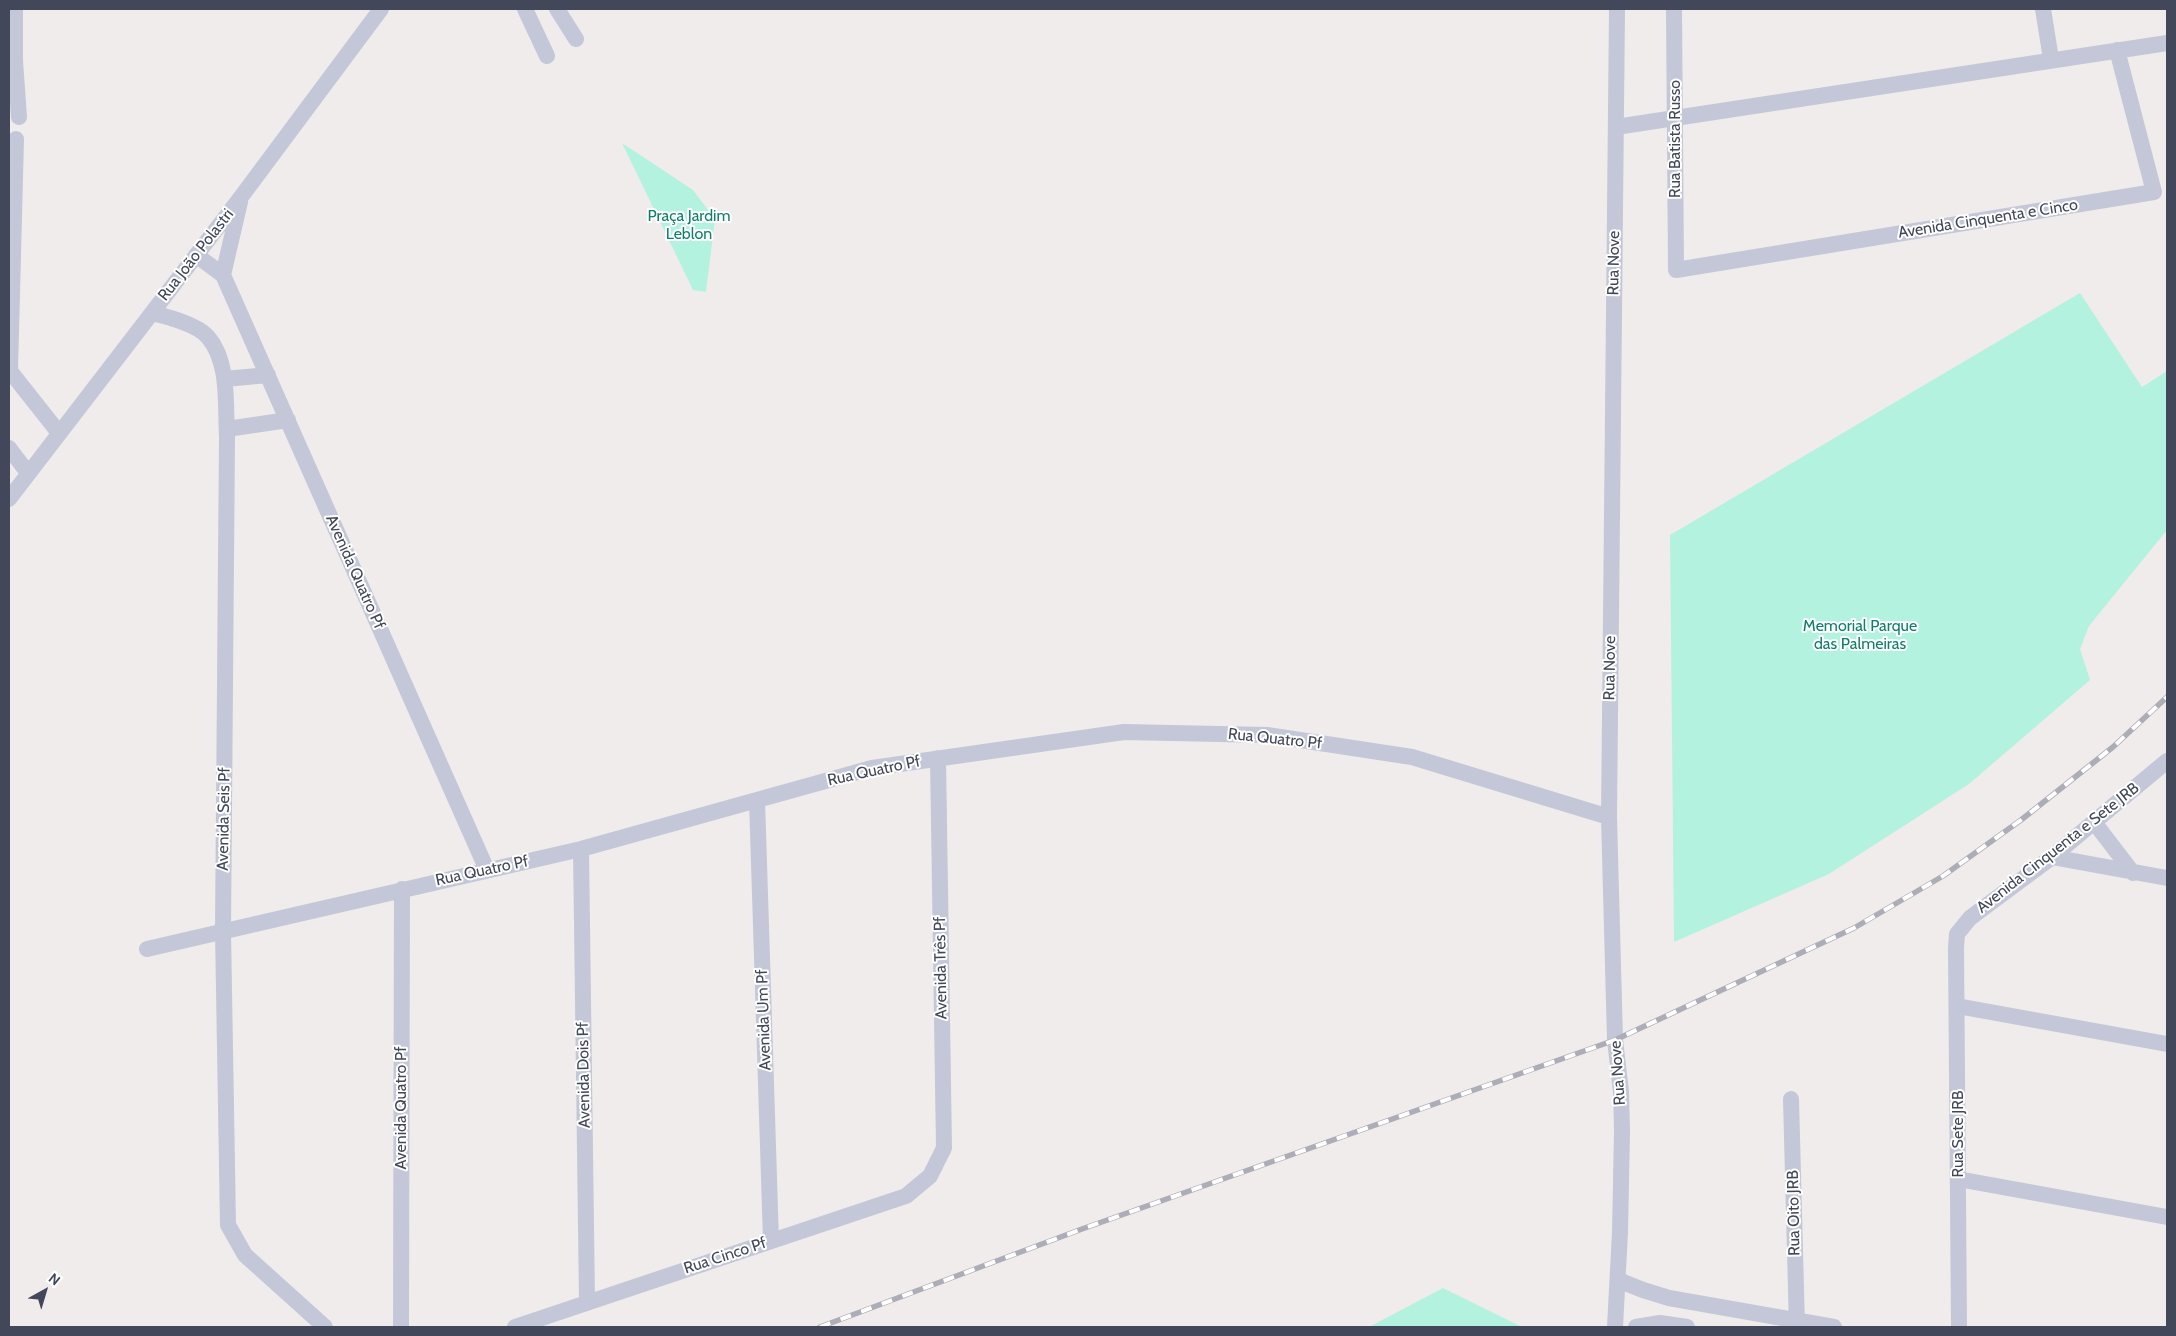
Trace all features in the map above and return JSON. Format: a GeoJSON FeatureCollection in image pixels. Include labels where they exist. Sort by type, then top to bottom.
{"type":"FeatureCollection","features":[{"type":"Feature","properties":{"kind":"street"},"geometry":{"type":"LineString","coordinates":[[15,9],[15,61],[20,129],[13,144],[9,372],[59,433]]}},
{"type":"Feature","properties":{"kind":"street","name":"Rua João Polastri"},"geometry":{"type":"LineString","coordinates":[[9,498],[241,197],[381,9]]}},
{"type":"Feature","properties":{"kind":"street"},"geometry":{"type":"LineString","coordinates":[[525,9],[548,56]]}},
{"type":"Feature","properties":{"kind":"street"},"geometry":{"type":"LineString","coordinates":[[557,9],[576,39]]}},
{"type":"Feature","properties":{"kind":"street","name":"Rua Nove"},"geometry":{"type":"LineString","coordinates":[[1615,1327],[1620,1232],[1621,1092],[1616,1040],[1609,817],[1617,9]]}},
{"type":"Feature","properties":{"kind":"street","name":"Rua Batista Russo"},"geometry":{"type":"LineString","coordinates":[[1674,9],[1676,270]]}},
{"type":"Feature","properties":{"kind":"street"},"geometry":{"type":"LineString","coordinates":[[2043,9],[2052,59]]}},
{"type":"Feature","properties":{"kind":"street"},"geometry":{"type":"LineString","coordinates":[[1616,127],[1675,116],[2167,42]]}},
{"type":"Feature","properties":{"kind":"street","name":"Avenida Cinquenta e Cinco"},"geometry":{"type":"LineString","coordinates":[[1676,270],[2154,192],[2117,50]]}},
{"type":"Feature","properties":{"kind":"street"},"geometry":{"type":"LineString","coordinates":[[9,101],[19,117]]}},
{"type":"Feature","properties":{"kind":"street"},"geometry":{"type":"LineString","coordinates":[[223,275],[241,197]]}},
{"type":"Feature","properties":{"kind":"street","name":"Avenida Quatro Pf"},"geometry":{"type":"LineString","coordinates":[[196,255],[223,275],[487,870]]}},
{"type":"Feature","properties":{"kind":"street","name":"Avenida Seis Pf"},"geometry":{"type":"LineString","coordinates":[[152,313],[179,319],[208,336],[218,355],[224,379],[227,429],[223,931],[228,1225],[245,1254],[325,1327]]}},
{"type":"Feature","properties":{"kind":"street"},"geometry":{"type":"LineString","coordinates":[[224,379],[268,374]]}},
{"type":"Feature","properties":{"kind":"street"},"geometry":{"type":"LineString","coordinates":[[227,429],[288,420]]}},
{"type":"Feature","properties":{"kind":"street"},"geometry":{"type":"LineString","coordinates":[[9,448],[28,473]]}},
{"type":"Feature","properties":{"kind":"street","name":"Rua Quatro Pf"},"geometry":{"type":"LineString","coordinates":[[147,949],[402,888],[581,849],[872,768],[1124,732],[1267,735],[1412,757],[1609,817]]}},
{"type":"Feature","properties":{"kind":"street","name":"Avenida Três Pf"},"geometry":{"type":"LineString","coordinates":[[930,1176],[944,1148],[938,758]]}},
{"type":"Feature","properties":{"kind":"street","name":"Avenida Cinquenta e Sete JRB"},"geometry":{"type":"LineString","coordinates":[[1956,940],[1961,928],[1970,918],[2052,857],[2167,761]]}},
{"type":"Feature","properties":{"kind":"street","name":"Avenida Um Pf"},"geometry":{"type":"LineString","coordinates":[[757,800],[771,1241]]}},
{"type":"Feature","properties":{"kind":"street"},"geometry":{"type":"LineString","coordinates":[[2094,822],[2133,873]]}},
{"type":"Feature","properties":{"kind":"street","name":"Avenida Dois Pf"},"geometry":{"type":"LineString","coordinates":[[581,849],[587,1302]]}},
{"type":"Feature","properties":{"kind":"street"},"geometry":{"type":"LineString","coordinates":[[2052,857],[2167,878]]}},
{"type":"Feature","properties":{"kind":"street","name":"Avenida Quatro Pf"},"geometry":{"type":"LineString","coordinates":[[401,1327],[402,888]]}},
{"type":"Feature","properties":{"kind":"street","name":"Rua Sete JRB"},"geometry":{"type":"LineString","coordinates":[[1956,940],[1959,1327]]}},
{"type":"Feature","properties":{"kind":"street"},"geometry":{"type":"LineString","coordinates":[[1957,1006],[2167,1044]]}},
{"type":"Feature","properties":{"kind":"street","name":"Rua Oito JRB"},"geometry":{"type":"LineString","coordinates":[[1792,1099],[1797,1324]]}},
{"type":"Feature","properties":{"kind":"street","name":"Rua Cinco Pf"},"geometry":{"type":"LineString","coordinates":[[515,1327],[906,1196],[930,1176]]}},
{"type":"Feature","properties":{"kind":"street"},"geometry":{"type":"LineString","coordinates":[[1958,1179],[2167,1217]]}},
{"type":"Feature","properties":{"kind":"street"},"geometry":{"type":"LineString","coordinates":[[1618,1280],[1669,1298],[1797,1324],[1834,1327]]}},
{"type":"Feature","properties":{"kind":"street"},"geometry":{"type":"LineString","coordinates":[[1636,1327],[1660,1323],[1687,1327]]}},
{"type":"Feature","properties":{"kind":"green space","name":"Praça Jardim Leblon"},"geometry":{"type":"Polygon","coordinates":[[[622,143],[693,190],[715,219],[706,292],[693,290],[622,143]]]}},
{"type":"Feature","properties":{"kind":"green space","name":"Memorial Parque das Palmeiras"},"geometry":{"type":"Polygon","coordinates":[[[2080,293],[2142,387],[2167,371],[2167,530],[2089,626],[2080,649],[2090,680],[1969,784],[1829,874],[1674,942],[1670,535],[2080,293]]]}},
{"type":"Feature","properties":{"kind":"green space"},"geometry":{"type":"Polygon","coordinates":[[[1443,1288],[1522,1327],[1369,1327],[1443,1288]]]}},
{"type":"Feature","properties":{"kind":"railway"},"geometry":{"type":"LineString","coordinates":[[820,1327],[1082,1229],[1615,1040],[1854,928],[1943,876],[2021,820],[2113,747],[2167,697]]}}]}
